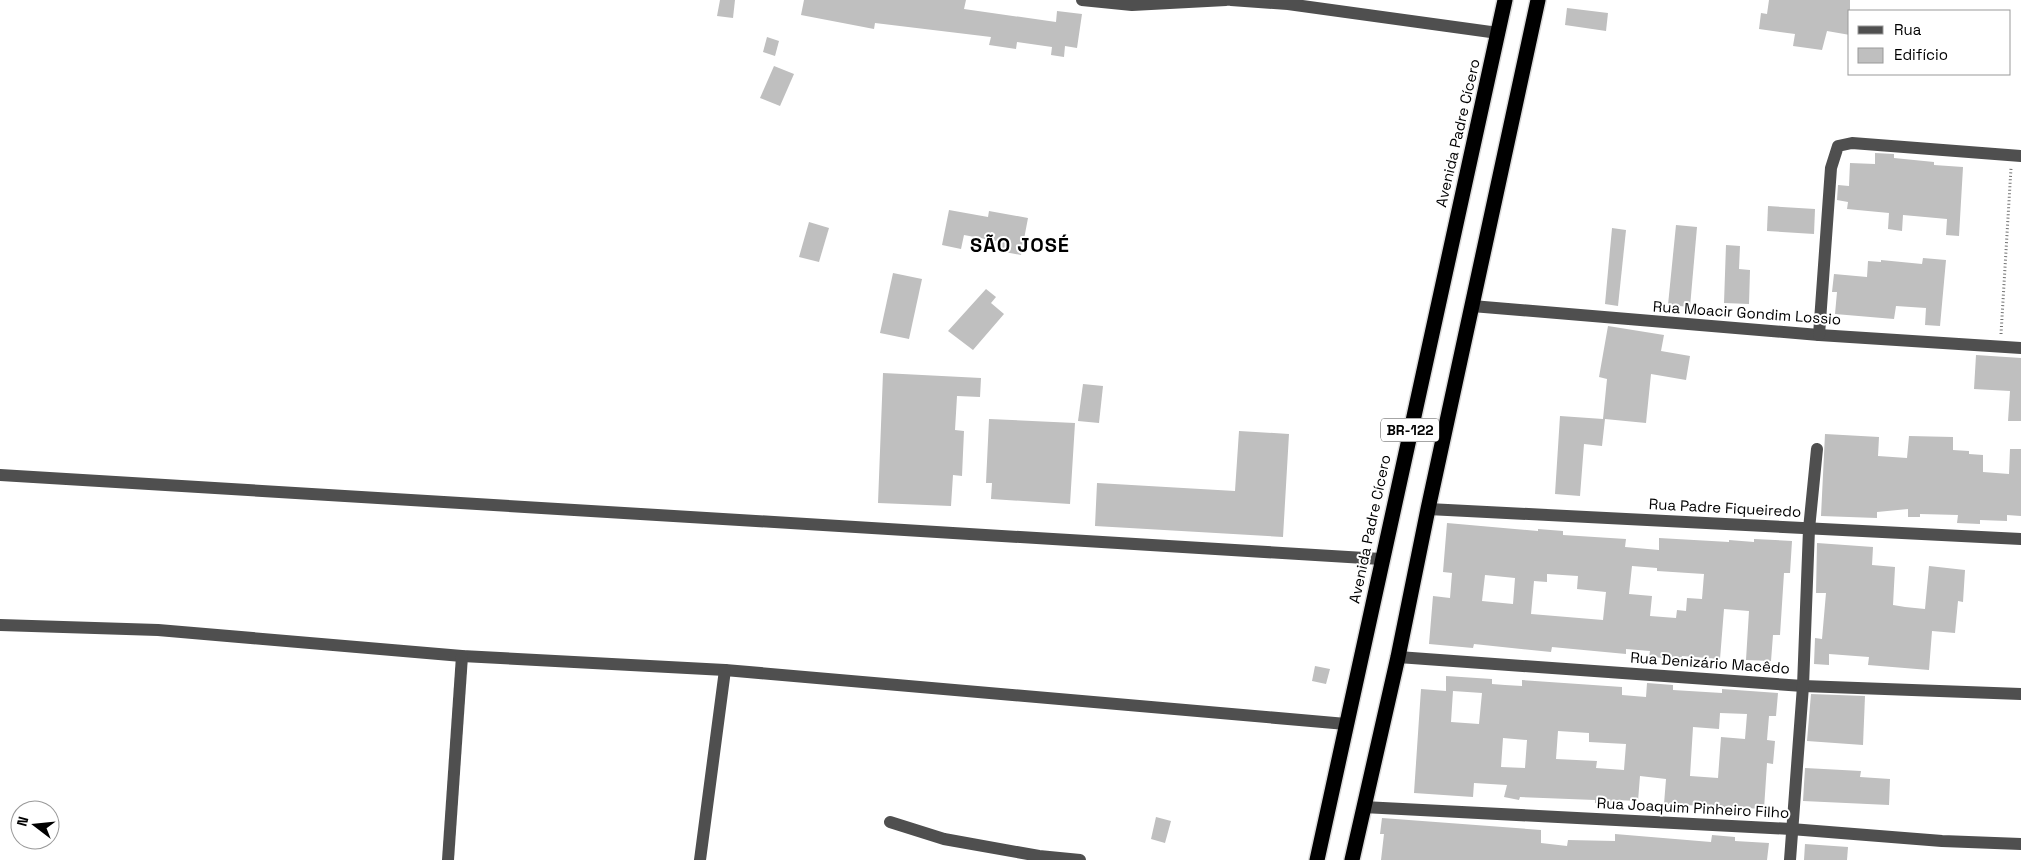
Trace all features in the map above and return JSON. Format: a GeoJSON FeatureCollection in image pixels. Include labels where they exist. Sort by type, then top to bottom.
{"type":"FeatureCollection","features":[{"type":"Feature","properties":{"kind":"highway","name":"Avenida Padre Cícero"},"geometry":{"type":"LineString","coordinates":[[1317,860],[1381,559],[1505,0]]}},
{"type":"Feature","properties":{"kind":"highway","name":"BR-122"},"geometry":{"type":"LineString","coordinates":[[1352,860],[1398,657],[1428,509],[1538,0]]}},
{"type":"Feature","properties":{"kind":"street"},"geometry":{"type":"LineString","coordinates":[[1082,0],[1132,5],[1226,0]]}},
{"type":"Feature","properties":{"kind":"street"},"geometry":{"type":"LineString","coordinates":[[1231,0],[1288,4],[1498,33]]}},
{"type":"Feature","properties":{"kind":"street"},"geometry":{"type":"LineString","coordinates":[[1820,335],[1831,168],[1838,146],[1852,144],[2016,156]]}},
{"type":"Feature","properties":{"kind":"street","name":"Rua Moacir Gondim Lossio"},"geometry":{"type":"LineString","coordinates":[[1472,306],[1820,335],[2021,348]]}},
{"type":"Feature","properties":{"kind":"street"},"geometry":{"type":"LineString","coordinates":[[1790,860],[1803,686],[1809,529],[1817,449]]}},
{"type":"Feature","properties":{"kind":"street"},"geometry":{"type":"LineString","coordinates":[[0,476],[1381,559]]}},
{"type":"Feature","properties":{"kind":"street","name":"Rua Padre Fiqueiredo"},"geometry":{"type":"LineString","coordinates":[[1428,509],[2021,539]]}},
{"type":"Feature","properties":{"kind":"street"},"geometry":{"type":"LineString","coordinates":[[0,625],[158,630],[462,656],[725,670],[1346,724]]}},
{"type":"Feature","properties":{"kind":"street"},"geometry":{"type":"LineString","coordinates":[[448,860],[462,656]]}},
{"type":"Feature","properties":{"kind":"street","name":"Rua Denizário Macêdo"},"geometry":{"type":"LineString","coordinates":[[1398,657],[1803,686],[2021,694]]}},
{"type":"Feature","properties":{"kind":"street"},"geometry":{"type":"LineString","coordinates":[[700,860],[725,670]]}},
{"type":"Feature","properties":{"kind":"street","name":"Rua Joaquim Pinheiro Filho"},"geometry":{"type":"LineString","coordinates":[[1364,807],[1791,829],[2021,844]]}},
{"type":"Feature","properties":{"kind":"street"},"geometry":{"type":"LineString","coordinates":[[890,822],[944,839],[1039,856],[1080,860]]}},
{"type":"Feature","properties":{"kind":"path"},"geometry":{"type":"LineString","coordinates":[[2000,347],[2016,156]]}},
{"type":"Feature","properties":{"kind":"building"},"geometry":{"type":"Polygon","coordinates":[[[720,0],[735,0],[733,18],[717,16],[720,0]]]}},
{"type":"Feature","properties":{"kind":"building"},"geometry":{"type":"Polygon","coordinates":[[[804,0],[966,0],[964,9],[1056,22],[1057,11],[1082,14],[1077,48],[1065,46],[1064,57],[1051,55],[1052,47],[1017,42],[1016,49],[989,45],[991,37],[875,23],[874,29],[801,15],[804,0]]]}},
{"type":"Feature","properties":{"kind":"building"},"geometry":{"type":"Polygon","coordinates":[[[1769,0],[1850,0],[1848,35],[1827,31],[1822,50],[1793,46],[1795,34],[1759,29],[1761,13],[1767,14],[1769,0]]]}},
{"type":"Feature","properties":{"kind":"building"},"geometry":{"type":"Polygon","coordinates":[[[1567,8],[1608,13],[1606,31],[1565,25],[1567,8]]]}},
{"type":"Feature","properties":{"kind":"building"},"geometry":{"type":"Polygon","coordinates":[[[767,37],[779,41],[775,56],[763,52],[767,37]]]}},
{"type":"Feature","properties":{"kind":"building"},"geometry":{"type":"Polygon","coordinates":[[[774,66],[794,74],[780,106],[760,98],[774,66]]]}},
{"type":"Feature","properties":{"kind":"building"},"geometry":{"type":"Polygon","coordinates":[[[1875,153],[1894,154],[1894,158],[1934,162],[1934,165],[1963,167],[1959,236],[1946,235],[1947,219],[1903,215],[1902,231],[1888,229],[1889,213],[1847,209],[1848,202],[1837,200],[1838,185],[1849,186],[1850,163],[1875,164],[1875,153]]]}},
{"type":"Feature","properties":{"kind":"building"},"geometry":{"type":"Polygon","coordinates":[[[1768,206],[1815,209],[1814,234],[1767,231],[1768,206]]]}},
{"type":"Feature","properties":{"kind":"building"},"geometry":{"type":"Polygon","coordinates":[[[949,210],[988,217],[989,211],[1028,218],[1021,255],[994,250],[996,241],[964,235],[961,249],[942,245],[949,210]]]}},
{"type":"Feature","properties":{"kind":"building"},"geometry":{"type":"Polygon","coordinates":[[[809,222],[829,228],[819,262],[799,257],[809,222]]]}},
{"type":"Feature","properties":{"kind":"building"},"geometry":{"type":"Polygon","coordinates":[[[1676,225],[1697,227],[1690,307],[1668,305],[1676,225]]]}},
{"type":"Feature","properties":{"kind":"building"},"geometry":{"type":"Polygon","coordinates":[[[1612,228],[1626,230],[1618,306],[1605,304],[1612,228]]]}},
{"type":"Feature","properties":{"kind":"building"},"geometry":{"type":"Polygon","coordinates":[[[1726,245],[1740,246],[1739,269],[1750,270],[1749,304],[1724,303],[1726,245]]]}},
{"type":"Feature","properties":{"kind":"building"},"geometry":{"type":"Polygon","coordinates":[[[1923,258],[1946,260],[1940,326],[1925,325],[1926,308],[1896,306],[1894,319],[1835,314],[1837,292],[1832,292],[1834,274],[1867,277],[1868,261],[1881,262],[1881,260],[1922,264],[1923,258]]]}},
{"type":"Feature","properties":{"kind":"building"},"geometry":{"type":"Polygon","coordinates":[[[893,273],[922,279],[909,339],[880,333],[893,273]]]}},
{"type":"Feature","properties":{"kind":"building"},"geometry":{"type":"Polygon","coordinates":[[[986,289],[996,297],[991,303],[1004,314],[973,350],[948,331],[986,289]]]}},
{"type":"Feature","properties":{"kind":"building"},"geometry":{"type":"Polygon","coordinates":[[[1608,326],[1664,335],[1661,351],[1690,356],[1686,380],[1651,374],[1646,423],[1605,419],[1602,446],[1584,444],[1580,496],[1555,494],[1560,416],[1603,419],[1607,379],[1599,377],[1608,326]]]}},
{"type":"Feature","properties":{"kind":"building"},"geometry":{"type":"Polygon","coordinates":[[[1976,355],[2021,358],[2021,421],[2008,421],[2010,391],[1974,389],[1976,355]]]}},
{"type":"Feature","properties":{"kind":"building"},"geometry":{"type":"Polygon","coordinates":[[[883,373],[981,378],[980,397],[957,396],[955,430],[964,431],[962,476],[953,475],[951,506],[878,503],[883,373]]]}},
{"type":"Feature","properties":{"kind":"building"},"geometry":{"type":"Polygon","coordinates":[[[1083,384],[1103,386],[1099,423],[1078,421],[1083,384]]]}},
{"type":"Feature","properties":{"kind":"building"},"geometry":{"type":"Polygon","coordinates":[[[989,419],[1075,423],[1070,504],[991,499],[992,483],[986,483],[989,419]]]}},
{"type":"Feature","properties":{"kind":"building"},"geometry":{"type":"Polygon","coordinates":[[[1239,431],[1289,434],[1283,537],[1095,526],[1097,483],[1235,491],[1239,431]]]}},
{"type":"Feature","properties":{"kind":"building"},"geometry":{"type":"Polygon","coordinates":[[[1825,434],[1879,437],[1878,456],[1907,458],[1909,436],[1953,437],[1953,450],[1969,451],[1969,454],[1983,455],[1983,472],[2009,474],[2010,449],[2021,449],[2021,516],[2007,515],[2007,521],[1980,520],[1980,524],[1957,523],[1958,515],[1920,514],[1920,517],[1908,517],[1908,509],[1877,512],[1877,518],[1821,516],[1825,434]]]}},
{"type":"Feature","properties":{"kind":"building"},"geometry":{"type":"Polygon","coordinates":[[[1447,523],[1538,531],[1538,529],[1563,531],[1563,535],[1626,539],[1625,547],[1659,550],[1659,538],[1729,542],[1729,540],[1754,542],[1754,539],[1792,541],[1790,573],[1784,573],[1780,635],[1773,635],[1771,661],[1746,660],[1749,611],[1724,609],[1720,659],[1682,656],[1682,659],[1649,657],[1650,651],[1626,649],[1626,654],[1552,647],[1551,652],[1474,644],[1473,648],[1429,644],[1433,596],[1450,598],[1452,573],[1443,572],[1447,523]],[[1632,566],[1629,594],[1652,596],[1650,616],[1676,618],[1677,610],[1686,611],[1687,598],[1702,599],[1704,574],[1657,571],[1657,568],[1632,566]],[[1547,574],[1547,582],[1534,581],[1531,614],[1603,620],[1606,592],[1577,589],[1578,576],[1547,574]],[[1485,575],[1482,601],[1513,604],[1515,578],[1485,575]]]}},
{"type":"Feature","properties":{"kind":"building"},"geometry":{"type":"Polygon","coordinates":[[[1817,543],[1873,547],[1872,565],[1895,567],[1893,605],[1925,609],[1929,566],[1965,570],[1963,602],[1958,601],[1955,633],[1932,631],[1929,670],[1868,665],[1869,657],[1829,654],[1829,665],[1814,664],[1815,638],[1822,639],[1826,593],[1816,593],[1817,543]]]}},
{"type":"Feature","properties":{"kind":"building"},"geometry":{"type":"Polygon","coordinates":[[[1315,666],[1330,669],[1326,684],[1312,681],[1315,666]]]}},
{"type":"Feature","properties":{"kind":"building"},"geometry":{"type":"Polygon","coordinates":[[[1446,676],[1492,679],[1492,684],[1505,685],[1522,686],[1522,680],[1622,687],[1622,695],[1646,697],[1647,683],[1673,685],[1673,690],[1722,693],[1722,689],[1778,693],[1776,716],[1769,716],[1767,740],[1775,741],[1773,764],[1767,763],[1764,809],[1664,804],[1666,779],[1640,776],[1638,801],[1616,800],[1616,805],[1595,803],[1595,800],[1520,797],[1519,800],[1504,797],[1507,785],[1474,783],[1473,797],[1414,793],[1421,689],[1446,691],[1446,676]],[[1453,691],[1451,722],[1479,724],[1482,693],[1453,691]],[[1720,713],[1719,729],[1693,727],[1690,776],[1718,778],[1721,737],[1745,739],[1747,714],[1720,713]],[[1558,731],[1556,759],[1597,761],[1596,768],[1624,770],[1626,744],[1589,742],[1589,733],[1558,731]],[[1503,738],[1501,767],[1525,768],[1527,740],[1503,738]]]}},
{"type":"Feature","properties":{"kind":"building"},"geometry":{"type":"Polygon","coordinates":[[[1811,694],[1865,696],[1863,745],[1807,741],[1811,694]]]}},
{"type":"Feature","properties":{"kind":"building"},"geometry":{"type":"Polygon","coordinates":[[[1805,768],[1861,771],[1860,777],[1890,779],[1889,805],[1803,801],[1805,768]]]}},
{"type":"Feature","properties":{"kind":"building"},"geometry":{"type":"Polygon","coordinates":[[[1156,817],[1171,821],[1165,843],[1151,839],[1156,817]]]}},
{"type":"Feature","properties":{"kind":"building"},"geometry":{"type":"Polygon","coordinates":[[[1382,818],[1541,830],[1541,843],[1567,846],[1568,840],[1615,841],[1615,834],[1711,842],[1712,835],[1735,837],[1735,841],[1769,843],[1767,860],[1381,860],[1384,834],[1380,834],[1382,818]]]}},
{"type":"Feature","properties":{"kind":"building"},"geometry":{"type":"Polygon","coordinates":[[[1805,844],[1848,847],[1847,860],[1804,860],[1805,844]]]}},
{"type":"Feature","properties":{"kind":"district","name":"SÃO JOSÉ"},"geometry":{"type":"Point","coordinates":[1020,245]}}]}
